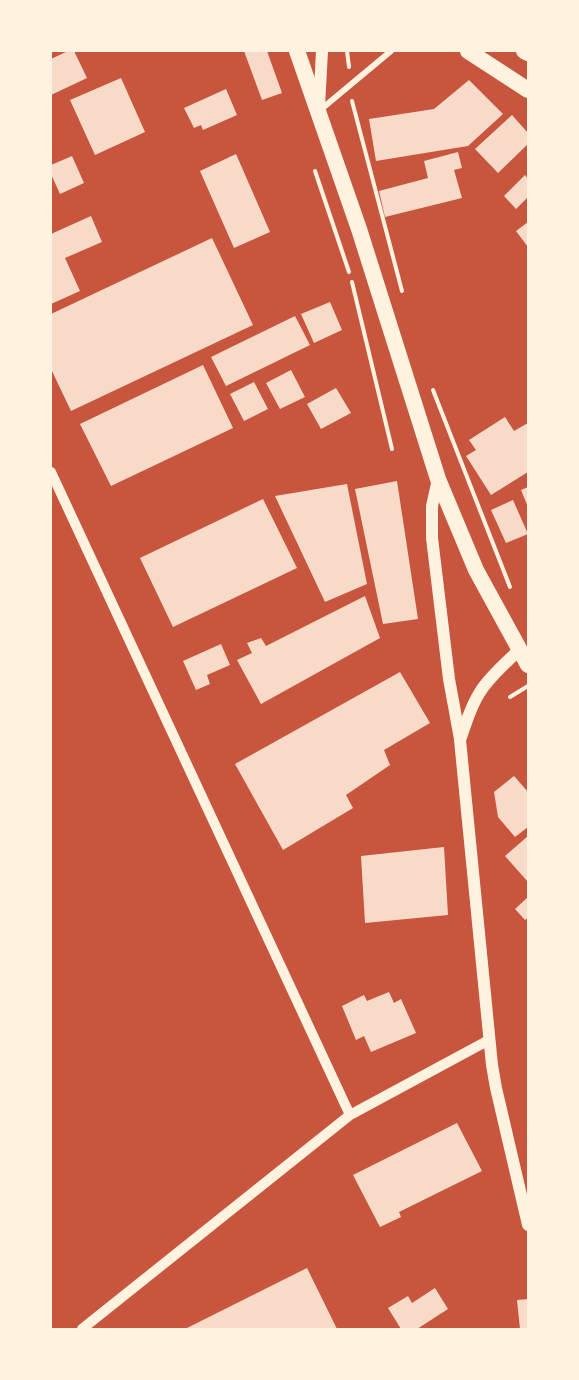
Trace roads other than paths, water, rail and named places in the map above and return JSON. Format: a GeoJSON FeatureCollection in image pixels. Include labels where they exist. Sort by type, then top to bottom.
{"type":"FeatureCollection","features":[{"type":"Feature","properties":{"kind":"highway"},"geometry":{"type":"LineString","coordinates":[[297,51],[359,229],[438,479],[476,570],[523,647],[528,665]]}},
{"type":"Feature","properties":{"kind":"highway"},"geometry":{"type":"LineString","coordinates":[[468,51],[528,90]]}},
{"type":"Feature","properties":{"kind":"main road"},"geometry":{"type":"LineString","coordinates":[[319,111],[322,51]]}},
{"type":"Feature","properties":{"kind":"main road"},"geometry":{"type":"LineString","coordinates":[[438,479],[432,506],[432,538],[449,679],[460,740],[489,1040],[496,1088],[528,1225]]}},
{"type":"Feature","properties":{"kind":"main road"},"geometry":{"type":"LineString","coordinates":[[460,740],[480,692],[523,647]]}},
{"type":"Feature","properties":{"kind":"street"},"geometry":{"type":"LineString","coordinates":[[319,111],[391,51]]}},
{"type":"Feature","properties":{"kind":"street"},"geometry":{"type":"LineString","coordinates":[[51,472],[350,1115]]}},
{"type":"Feature","properties":{"kind":"street"},"geometry":{"type":"LineString","coordinates":[[82,1329],[350,1115],[489,1040]]}}]}
